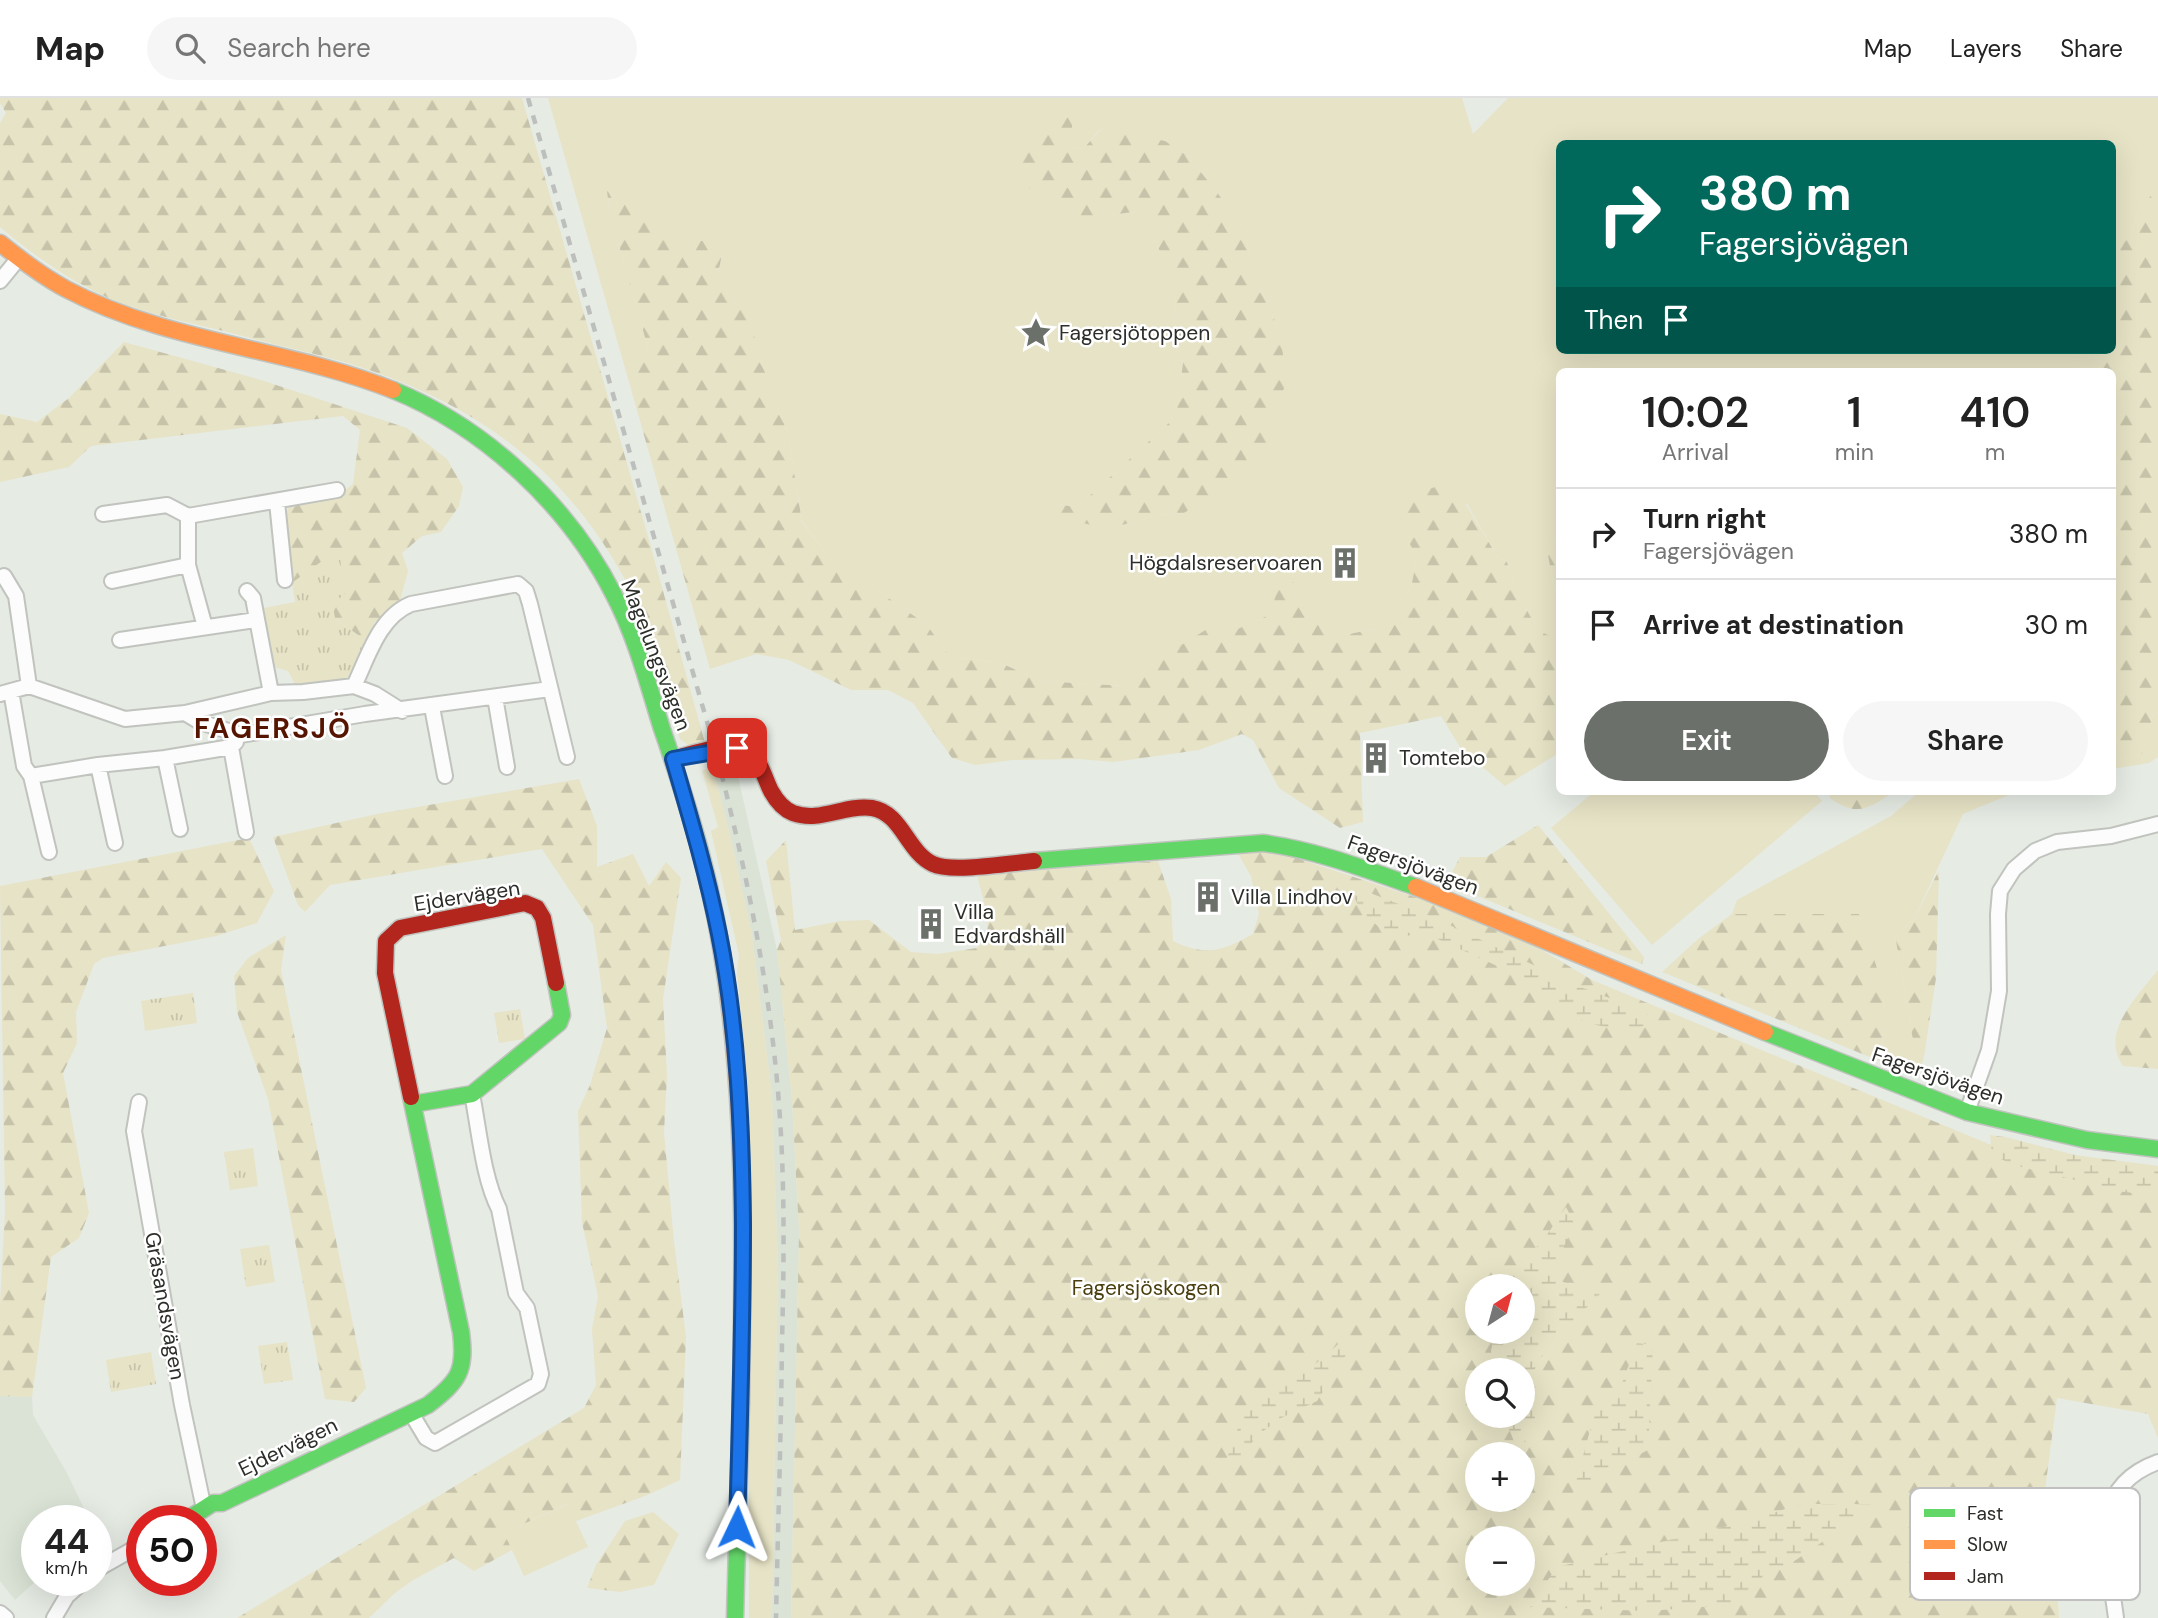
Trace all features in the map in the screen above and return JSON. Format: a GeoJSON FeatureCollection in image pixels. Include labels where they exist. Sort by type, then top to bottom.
{"type":"FeatureCollection","features":[{"type":"Feature","properties":{"kind":"street","name":"Magelungsvägen"},"geometry":{"type":"LineString","coordinates":[[0,243],[18,259],[71,291],[125,315],[190,335],[311,364],[376,383],[425,404],[506,459],[542,494],[573,531],[607,580],[628,626],[673,759],[704,865],[720,935],[733,1027],[741,1112],[743,1286],[735,1618]]}},
{"type":"Feature","properties":{"kind":"street"},"geometry":{"type":"LineString","coordinates":[[0,281],[18,259]]}},
{"type":"Feature","properties":{"kind":"street"},"geometry":{"type":"LineString","coordinates":[[103,514],[167,505],[188,516],[337,490]]}},
{"type":"Feature","properties":{"kind":"street"},"geometry":{"type":"LineString","coordinates":[[277,502],[285,580]]}},
{"type":"Feature","properties":{"kind":"street"},"geometry":{"type":"LineString","coordinates":[[188,516],[188,565],[205,627]]}},
{"type":"Feature","properties":{"kind":"street"},"geometry":{"type":"LineString","coordinates":[[112,581],[188,565]]}},
{"type":"Feature","properties":{"kind":"street"},"geometry":{"type":"LineString","coordinates":[[4,576],[16,596],[29,685]]}},
{"type":"Feature","properties":{"kind":"street"},"geometry":{"type":"LineString","coordinates":[[354,686],[385,623],[400,608],[519,584],[526,591],[530,604],[568,757]]}},
{"type":"Feature","properties":{"kind":"street"},"geometry":{"type":"LineString","coordinates":[[247,590],[253,598],[271,693]]}},
{"type":"Feature","properties":{"kind":"street"},"geometry":{"type":"LineString","coordinates":[[120,640],[256,620]]}},
{"type":"Feature","properties":{"kind":"street"},"geometry":{"type":"LineString","coordinates":[[49,852],[31,776],[24,766],[5,693],[29,685],[125,719],[185,713],[271,693],[354,686],[375,694],[402,711]]}},
{"type":"Feature","properties":{"kind":"street"},"geometry":{"type":"LineString","coordinates":[[185,713],[200,722],[241,735],[365,714],[550,689]]}},
{"type":"Feature","properties":{"kind":"street"},"geometry":{"type":"LineString","coordinates":[[495,697],[507,766]]}},
{"type":"Feature","properties":{"kind":"street"},"geometry":{"type":"LineString","coordinates":[[432,707],[444,776]]}},
{"type":"Feature","properties":{"kind":"street"},"geometry":{"type":"LineString","coordinates":[[31,776],[231,747],[241,735]]}},
{"type":"Feature","properties":{"kind":"street"},"geometry":{"type":"LineString","coordinates":[[231,747],[246,832]]}},
{"type":"Feature","properties":{"kind":"street","name":"Fagersjövägen"},"geometry":{"type":"LineString","coordinates":[[673,759],[716,750],[743,749],[752,754],[758,762],[773,797],[781,806],[806,816],[844,810],[878,809],[897,823],[921,855],[941,867],[1263,843],[1326,855],[1433,893],[1818,1054],[1967,1112],[2087,1140],[2158,1149]]}},
{"type":"Feature","properties":{"kind":"street"},"geometry":{"type":"LineString","coordinates":[[165,758],[180,829]]}},
{"type":"Feature","properties":{"kind":"street"},"geometry":{"type":"LineString","coordinates":[[98,765],[115,843]]}},
{"type":"Feature","properties":{"kind":"street"},"geometry":{"type":"LineString","coordinates":[[1967,1112],[1989,1050],[1999,991],[2000,891],[2014,869],[2035,851],[2057,842],[2111,836],[2158,824]]}},
{"type":"Feature","properties":{"kind":"street","name":"Ejdervägen"},"geometry":{"type":"LineString","coordinates":[[210,1505],[222,1503],[428,1405],[454,1385],[465,1360],[385,973],[386,941],[400,928],[525,903],[537,908],[543,918],[562,1016],[559,1023],[472,1094],[413,1104]]}},
{"type":"Feature","properties":{"kind":"street"},"geometry":{"type":"LineString","coordinates":[[411,1413],[426,1438],[435,1443],[538,1384],[541,1374],[527,1308],[516,1293],[472,1094]]}},
{"type":"Feature","properties":{"kind":"street","name":"Gräsandsvägen"},"geometry":{"type":"LineString","coordinates":[[139,1102],[134,1131],[180,1393],[203,1505]]}},
{"type":"Feature","properties":{"kind":"street"},"geometry":{"type":"LineString","coordinates":[[2121,1488],[2132,1476],[2158,1462]]}},
{"type":"Feature","properties":{"kind":"street"},"geometry":{"type":"LineString","coordinates":[[54,1618],[67,1596]]}},
{"type":"Feature","properties":{"kind":"street"},"geometry":{"type":"LineString","coordinates":[[2113,1600],[2116,1618]]}},
{"type":"Feature","properties":{"kind":"street"},"geometry":{"type":"LineString","coordinates":[[0,1613],[6,1618]]}},
{"type":"Feature","properties":{"kind":"shaded area"},"geometry":{"type":"Polygon","coordinates":[[[735,763],[777,950],[792,1100],[799,1232],[791,1618],[772,1618],[778,1265],[772,1095],[752,935],[713,768],[735,763]]]}},
{"type":"Feature","properties":{"kind":"shaded area"},"geometry":{"type":"Polygon","coordinates":[[[0,1396],[32,1397],[33,1415],[82,1505],[21,1505],[21,1595],[15,1600],[0,1581],[0,1396]]]}},
{"type":"Feature","properties":{"kind":"green space"},"geometry":{"type":"Polygon","coordinates":[[[0,98],[522,98],[705,743],[691,747],[680,739],[638,609],[619,569],[597,534],[572,502],[515,447],[448,404],[372,371],[323,356],[154,314],[109,298],[60,272],[0,227],[0,123],[6,113],[0,98]]]}},
{"type":"Feature","properties":{"kind":"green space"},"geometry":{"type":"Polygon","coordinates":[[[548,98],[1462,98],[1473,134],[1508,98],[2158,98],[2158,186],[2137,214],[2131,233],[2116,254],[2116,140],[1556,140],[1556,354],[2101,354],[2099,368],[1556,368],[1556,539],[1547,549],[1556,591],[1556,639],[1539,631],[1516,592],[1507,562],[1497,556],[1467,504],[1399,523],[1417,557],[1411,588],[1378,628],[1340,636],[1269,615],[1222,637],[1167,654],[1124,686],[1041,681],[1003,664],[949,656],[927,625],[827,555],[802,521],[788,434],[763,367],[745,305],[733,302],[717,278],[722,255],[686,241],[607,191],[609,210],[648,348],[631,389],[548,98]],[[1072,121],[1013,153],[1098,221],[1110,215],[1141,211],[1164,260],[1176,299],[1172,339],[1183,363],[1177,410],[1171,421],[1085,500],[1074,507],[1047,502],[1108,529],[1157,515],[1184,513],[1279,330],[1252,270],[1245,231],[1188,156],[1100,129],[1083,149],[1071,148],[1072,121]]]}},
{"type":"Feature","properties":{"kind":"green space"},"geometry":{"type":"Polygon","coordinates":[[[1063,111],[1072,121],[1072,148],[1083,149],[1101,129],[1165,141],[1188,156],[1245,231],[1252,270],[1279,330],[1287,379],[1266,444],[1241,476],[1184,513],[1157,515],[1108,529],[1058,517],[1035,505],[1047,502],[1074,507],[1171,421],[1177,409],[1183,363],[1172,339],[1176,299],[1164,260],[1141,211],[1110,215],[1098,221],[1071,217],[1037,196],[1008,166],[1013,153],[1063,111]]]}},
{"type":"Feature","properties":{"kind":"green space"},"geometry":{"type":"Polygon","coordinates":[[[2158,186],[2158,712],[2153,715],[2142,754],[2116,761],[2116,368],[2099,368],[2101,354],[2116,354],[2116,254],[2131,233],[2137,214],[2158,186]]]}},
{"type":"Feature","properties":{"kind":"green space"},"geometry":{"type":"Polygon","coordinates":[[[607,191],[635,205],[686,241],[719,241],[722,255],[717,278],[733,302],[745,304],[763,367],[788,434],[802,522],[827,555],[927,625],[949,656],[1003,664],[1041,681],[1124,686],[1207,629],[1222,636],[1269,615],[1284,572],[1340,636],[1378,628],[1411,588],[1417,557],[1399,524],[1410,493],[1453,483],[1497,556],[1507,562],[1516,592],[1539,631],[1556,639],[1556,755],[1505,786],[1461,749],[1441,716],[1360,733],[1363,822],[1340,828],[1279,788],[1253,740],[1242,734],[1199,750],[1114,762],[1079,759],[1013,760],[975,765],[952,758],[913,703],[888,690],[851,690],[789,660],[756,654],[710,669],[631,389],[648,348],[609,210],[607,191]]]}},
{"type":"Feature","properties":{"kind":"green space"},"geometry":{"type":"Polygon","coordinates":[[[124,342],[261,380],[407,428],[447,459],[463,487],[459,506],[441,532],[422,536],[402,553],[408,571],[400,601],[374,623],[368,642],[335,619],[322,562],[292,583],[284,517],[290,505],[343,492],[353,484],[360,430],[343,416],[91,446],[69,467],[0,482],[0,414],[37,422],[69,398],[124,342]]]}},
{"type":"Feature","properties":{"kind":"green space"},"geometry":{"type":"Polygon","coordinates":[[[1556,539],[1556,591],[1554,589],[1547,549],[1556,539]]]}},
{"type":"Feature","properties":{"kind":"green space"},"geometry":{"type":"Polygon","coordinates":[[[340,558],[345,593],[333,605],[335,619],[368,642],[346,681],[295,684],[288,671],[274,667],[264,608],[295,602],[292,583],[322,561],[340,558]]]}},
{"type":"Feature","properties":{"kind":"green space"},"geometry":{"type":"Polygon","coordinates":[[[2158,712],[2158,757],[2149,763],[2116,768],[2116,761],[2142,754],[2153,715],[2158,712]]]}},
{"type":"Feature","properties":{"kind":"green space"},"geometry":{"type":"Polygon","coordinates":[[[713,768],[752,935],[772,1095],[778,1265],[772,1618],[749,1618],[749,1098],[737,971],[739,955],[711,831],[718,827],[702,770],[713,768]]]}},
{"type":"Feature","properties":{"kind":"green space"},"geometry":{"type":"Polygon","coordinates":[[[579,779],[597,826],[597,867],[633,854],[649,886],[666,862],[681,878],[663,999],[667,1075],[664,1132],[686,1337],[680,1480],[576,1521],[567,1504],[504,1533],[512,1550],[474,1571],[454,1558],[413,1580],[369,1618],[237,1618],[584,1408],[596,1385],[592,1329],[598,1296],[582,1222],[578,1111],[590,1085],[607,1028],[593,925],[542,849],[330,885],[305,912],[298,905],[273,837],[377,814],[579,779]]]}},
{"type":"Feature","properties":{"kind":"green space"},"geometry":{"type":"Polygon","coordinates":[[[1590,795],[1817,795],[1822,801],[1652,945],[1551,828],[1590,795]]]}},
{"type":"Feature","properties":{"kind":"green space"},"geometry":{"type":"Polygon","coordinates":[[[1829,795],[1889,795],[1870,806],[1856,809],[1848,808],[1829,795]]]}},
{"type":"Feature","properties":{"kind":"green space"},"geometry":{"type":"Polygon","coordinates":[[[1915,795],[2008,795],[1963,814],[1913,921],[1895,935],[1915,1052],[1924,1057],[1917,1078],[1882,1062],[1884,989],[1859,914],[1732,914],[1737,900],[1891,816],[1915,795]]]}},
{"type":"Feature","properties":{"kind":"green space"},"geometry":{"type":"Polygon","coordinates":[[[1538,825],[1644,957],[1642,964],[1451,885],[1450,876],[1460,857],[1486,857],[1538,825]]]}},
{"type":"Feature","properties":{"kind":"green space"},"geometry":{"type":"Polygon","coordinates":[[[249,838],[274,891],[257,923],[216,936],[103,958],[94,964],[76,1012],[77,1043],[63,1073],[89,1213],[79,1238],[51,1257],[32,1397],[0,1396],[0,1305],[5,1211],[0,886],[249,838]]]}},
{"type":"Feature","properties":{"kind":"green space","name":"Fagersjöskogen"},"geometry":{"type":"Polygon","coordinates":[[[786,840],[795,930],[840,921],[869,920],[911,952],[938,954],[977,948],[987,937],[988,918],[977,875],[1158,861],[1171,899],[1173,941],[1205,950],[1232,945],[1253,934],[1259,914],[1251,876],[1237,852],[1260,851],[1293,857],[1421,899],[1527,941],[1592,980],[2013,1154],[2158,1166],[2158,1438],[2148,1414],[2057,1398],[2045,1488],[1910,1488],[1910,1600],[2058,1600],[2059,1618],[791,1618],[799,1232],[792,1100],[777,950],[781,940],[766,861],[786,840]]]}},
{"type":"Feature","properties":{"kind":"green space"},"geometry":{"type":"Polygon","coordinates":[[[1939,870],[1936,978],[1924,1057],[1915,1052],[1895,935],[1913,921],[1939,870]]]}},
{"type":"Feature","properties":{"kind":"green space"},"geometry":{"type":"Polygon","coordinates":[[[1347,884],[1435,918],[1575,985],[1636,1008],[1657,1019],[1630,1032],[1587,1023],[1540,996],[1506,970],[1431,936],[1388,935],[1362,912],[1347,884]]]}},
{"type":"Feature","properties":{"kind":"green space"},"geometry":{"type":"Polygon","coordinates":[[[1732,914],[1859,914],[1884,989],[1882,1062],[1662,972],[1698,939],[1732,914]]]}},
{"type":"Feature","properties":{"kind":"green space"},"geometry":{"type":"Polygon","coordinates":[[[286,935],[281,970],[366,1388],[354,1402],[325,1399],[268,1099],[237,1012],[234,976],[248,958],[286,935]]]}},
{"type":"Feature","properties":{"kind":"green space"},"geometry":{"type":"Polygon","coordinates":[[[2158,970],[2158,1069],[2123,1066],[2117,1053],[2118,1028],[2132,1003],[2158,970]]]}},
{"type":"Feature","properties":{"kind":"green space"},"geometry":{"type":"Polygon","coordinates":[[[193,993],[197,1023],[145,1031],[141,1001],[193,993]]]}},
{"type":"Feature","properties":{"kind":"green space"},"geometry":{"type":"Polygon","coordinates":[[[520,1009],[525,1039],[499,1043],[494,1013],[520,1009]]]}},
{"type":"Feature","properties":{"kind":"green space"},"geometry":{"type":"Polygon","coordinates":[[[1990,1135],[2075,1155],[2158,1166],[2158,1195],[2124,1192],[2014,1165],[1992,1155],[1990,1135]]]}},
{"type":"Feature","properties":{"kind":"green space"},"geometry":{"type":"Polygon","coordinates":[[[253,1148],[258,1186],[230,1190],[224,1152],[253,1148]]]}},
{"type":"Feature","properties":{"kind":"green space"},"geometry":{"type":"Polygon","coordinates":[[[1566,1207],[1574,1223],[1551,1278],[1600,1294],[1547,1348],[1535,1369],[1535,1358],[1492,1358],[1491,1351],[1492,1344],[1535,1344],[1535,1274],[1508,1274],[1542,1242],[1566,1207]]]}},
{"type":"Feature","properties":{"kind":"green space"},"geometry":{"type":"Polygon","coordinates":[[[269,1245],[275,1282],[246,1287],[240,1249],[269,1245]]]}},
{"type":"Feature","properties":{"kind":"green space"},"geometry":{"type":"Polygon","coordinates":[[[1342,1340],[1351,1347],[1317,1401],[1281,1418],[1258,1435],[1231,1469],[1224,1466],[1248,1401],[1310,1367],[1342,1340]]]}},
{"type":"Feature","properties":{"kind":"green space"},"geometry":{"type":"Polygon","coordinates":[[[287,1342],[293,1380],[264,1384],[258,1346],[287,1342]]]}},
{"type":"Feature","properties":{"kind":"green space"},"geometry":{"type":"Polygon","coordinates":[[[1637,1343],[1653,1345],[1648,1450],[1603,1473],[1571,1500],[1595,1412],[1618,1394],[1637,1343]]]}},
{"type":"Feature","properties":{"kind":"green space"},"geometry":{"type":"Polygon","coordinates":[[[151,1352],[156,1384],[111,1392],[106,1360],[151,1352]]]}},
{"type":"Feature","properties":{"kind":"green space"},"geometry":{"type":"Polygon","coordinates":[[[1509,1428],[1535,1428],[1525,1442],[1514,1442],[1509,1428]]]}},
{"type":"Feature","properties":{"kind":"green space"},"geometry":{"type":"Polygon","coordinates":[[[568,1504],[588,1547],[524,1576],[504,1533],[568,1504]]]}},
{"type":"Feature","properties":{"kind":"green space"},"geometry":{"type":"Polygon","coordinates":[[[1801,1504],[1878,1504],[1790,1564],[1765,1573],[1743,1604],[1648,1611],[1529,1607],[1557,1567],[1744,1522],[1801,1504]]]}},
{"type":"Feature","properties":{"kind":"green space"},"geometry":{"type":"Polygon","coordinates":[[[653,1512],[679,1534],[654,1585],[620,1592],[587,1588],[596,1565],[625,1521],[653,1512]]]}},
{"type":"Feature","properties":{"kind":"railway"},"geometry":{"type":"LineString","coordinates":[[528,98],[718,760],[739,845],[763,974],[775,1060],[783,1193],[776,1618]]}},
{"type":"Feature","properties":{"kind":"traffic: fast"},"geometry":{"type":"LineString","coordinates":[[393,390],[460,426],[522,473],[574,531],[595,562],[622,611],[635,644],[688,807],[709,887]]}},
{"type":"Feature","properties":{"kind":"traffic: fast"},"geometry":{"type":"LineString","coordinates":[[1034,861],[1263,843],[1321,855],[1416,887]]}},
{"type":"Feature","properties":{"kind":"traffic: fast"},"geometry":{"type":"LineString","coordinates":[[413,1104],[472,1094],[559,1023],[562,1015],[556,983]]}},
{"type":"Feature","properties":{"kind":"traffic: fast"},"geometry":{"type":"LineString","coordinates":[[1765,1032],[1967,1112],[2087,1140],[2158,1149]]}},
{"type":"Feature","properties":{"kind":"traffic: fast"},"geometry":{"type":"LineString","coordinates":[[210,1505],[222,1503],[428,1405],[447,1389],[458,1374],[462,1356],[461,1332],[411,1097]]}},
{"type":"Feature","properties":{"kind":"traffic: fast"},"geometry":{"type":"LineString","coordinates":[[735,1618],[741,1403]]}},
{"type":"Feature","properties":{"kind":"traffic: slow"},"geometry":{"type":"LineString","coordinates":[[0,243],[66,289],[145,322],[312,364],[393,390]]}},
{"type":"Feature","properties":{"kind":"traffic: slow"},"geometry":{"type":"LineString","coordinates":[[709,887],[722,951],[737,1079],[742,1208],[741,1403]]}},
{"type":"Feature","properties":{"kind":"traffic: slow"},"geometry":{"type":"LineString","coordinates":[[1416,887],[1765,1032]]}},
{"type":"Feature","properties":{"kind":"traffic: jam"},"geometry":{"type":"LineString","coordinates":[[673,759],[723,747],[743,749],[754,757],[773,794],[789,811],[813,816],[862,807],[882,811],[891,817],[924,858],[942,867],[967,868],[1034,861]]}},
{"type":"Feature","properties":{"kind":"traffic: jam"},"geometry":{"type":"LineString","coordinates":[[411,1097],[385,973],[386,941],[400,928],[525,903],[537,908],[543,918],[556,983]]}},
{"type":"Feature","properties":{"kind":"place","name":"Fagersjötoppen"},"geometry":{"type":"Point","coordinates":[1036,333]}},
{"type":"Feature","properties":{"kind":"place","name":"Högdalsreservoaren"},"geometry":{"type":"Point","coordinates":[1345,563]}},
{"type":"Feature","properties":{"kind":"place","name":"Tomtebo"},"geometry":{"type":"Point","coordinates":[1376,758]}},
{"type":"Feature","properties":{"kind":"place","name":"Villa Lindhov"},"geometry":{"type":"Point","coordinates":[1208,897]}},
{"type":"Feature","properties":{"kind":"place","name":"Villa Edvardshäll"},"geometry":{"type":"Point","coordinates":[931,924]}},
{"type":"Feature","properties":{"kind":"district","name":"FAGERSJÖ"},"geometry":{"type":"Point","coordinates":[273,728]}},
{"type":"Feature","properties":{"kind":"route"},"geometry":{"type":"LineString","coordinates":[[737,748],[673,759],[704,865],[720,935],[741,1112],[743,1286],[737,1527]]}}]}
